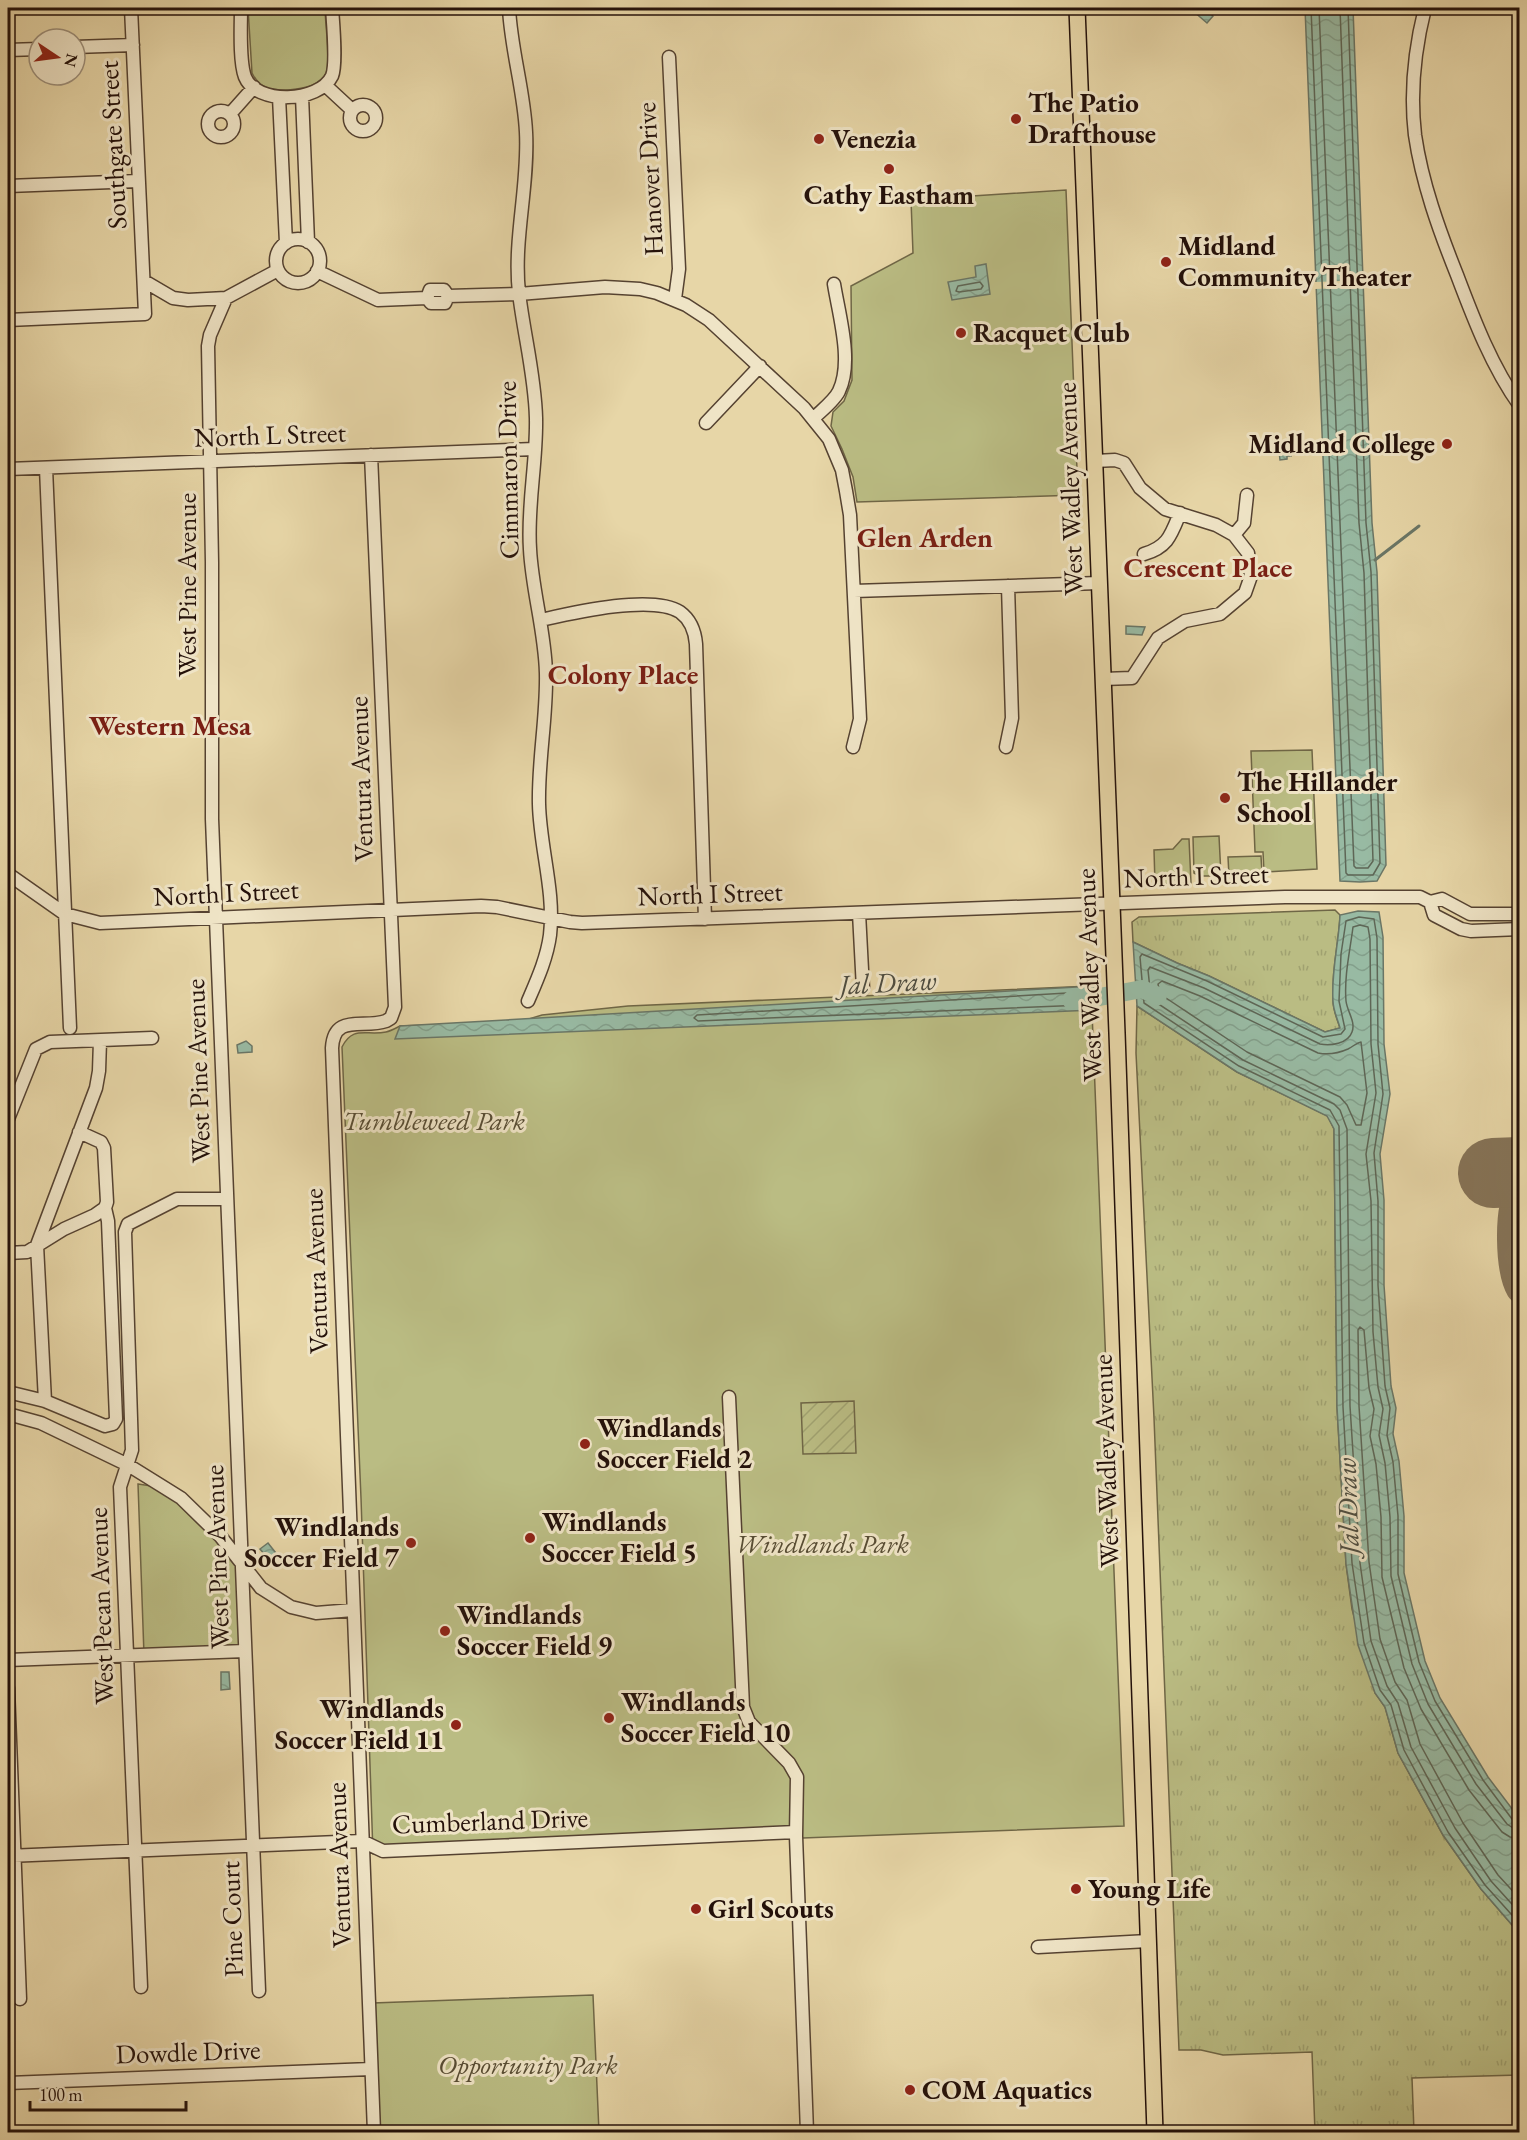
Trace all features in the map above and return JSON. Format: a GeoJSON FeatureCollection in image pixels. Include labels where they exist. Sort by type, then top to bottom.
{"type":"FeatureCollection","features":[{"type":"Feature","properties":{"kind":"main road","name":"West Wadley Avenue"},"geometry":{"type":"LineString","coordinates":[[1077,8],[1117,1033],[1155,2133]]}},
{"type":"Feature","properties":{"kind":"street","name":"Southgate Street"},"geometry":{"type":"LineString","coordinates":[[8,320],[145,314],[131,8]]}},
{"type":"Feature","properties":{"kind":"street"},"geometry":{"type":"LineString","coordinates":[[241,8],[243,69],[248,81],[260,92],[279,97],[314,93],[326,85],[333,75],[332,8]]}},
{"type":"Feature","properties":{"kind":"street","name":"Cimmaron Drive"},"geometry":{"type":"LineString","coordinates":[[509,8],[526,132],[525,185],[517,262],[519,294],[535,396],[536,418],[528,527],[541,620],[546,681],[539,807],[551,918],[550,936],[544,958],[528,1001]]}},
{"type":"Feature","properties":{"kind":"street"},"geometry":{"type":"LineString","coordinates":[[1425,8],[1416,60],[1414,112],[1415,135],[1425,184],[1466,302],[1507,388],[1520,406]]}},
{"type":"Feature","properties":{"kind":"street"},"geometry":{"type":"LineString","coordinates":[[87,47],[133,45]]}},
{"type":"Feature","properties":{"kind":"street"},"geometry":{"type":"LineString","coordinates":[[8,50],[27,49]]}},
{"type":"Feature","properties":{"kind":"street","name":"Hanover Drive"},"geometry":{"type":"LineString","coordinates":[[669,57],[679,269],[675,299]]}},
{"type":"Feature","properties":{"kind":"street"},"geometry":{"type":"LineString","coordinates":[[326,85],[352,110]]}},
{"type":"Feature","properties":{"kind":"street"},"geometry":{"type":"LineString","coordinates":[[230,114],[254,87]]}},
{"type":"Feature","properties":{"kind":"street"},"geometry":{"type":"LineString","coordinates":[[302,96],[308,242]]}},
{"type":"Feature","properties":{"kind":"street"},"geometry":{"type":"LineString","coordinates":[[279,97],[286,243]]}},
{"type":"Feature","properties":{"kind":"street"},"geometry":{"type":"LineString","coordinates":[[8,186],[138,181]]}},
{"type":"Feature","properties":{"kind":"street"},"geometry":{"type":"LineString","coordinates":[[295,239],[308,242],[314,246],[319,258],[317,271],[308,280],[295,282],[284,278],[276,264],[278,252],[286,243],[295,239]]}},
{"type":"Feature","properties":{"kind":"street"},"geometry":{"type":"LineString","coordinates":[[144,281],[173,298],[188,300],[226,298],[278,270]]}},
{"type":"Feature","properties":{"kind":"street"},"geometry":{"type":"LineString","coordinates":[[317,271],[378,300],[427,298],[431,303],[445,303],[448,296],[519,294],[605,287],[640,289],[675,299],[709,320],[814,418],[836,453],[850,515],[860,719],[853,747]]}},
{"type":"Feature","properties":{"kind":"street"},"geometry":{"type":"LineString","coordinates":[[814,418],[839,392],[845,368],[834,284]]}},
{"type":"Feature","properties":{"kind":"street","name":"West Pine Avenue"},"geometry":{"type":"LineString","coordinates":[[226,298],[210,335],[208,346],[212,562],[212,819],[253,1846]]}},
{"type":"Feature","properties":{"kind":"street"},"geometry":{"type":"LineString","coordinates":[[706,423],[760,366]]}},
{"type":"Feature","properties":{"kind":"street","name":"North L Street"},"geometry":{"type":"LineString","coordinates":[[8,469],[534,449]]}},
{"type":"Feature","properties":{"kind":"street","name":"Ventura Avenue"},"geometry":{"type":"LineString","coordinates":[[372,455],[395,1007],[391,1018],[380,1023],[342,1026],[334,1033],[332,1048],[374,2133]]}},
{"type":"Feature","properties":{"kind":"street"},"geometry":{"type":"LineString","coordinates":[[1095,461],[1115,460],[1124,463],[1140,488],[1165,508],[1216,525],[1234,535],[1248,553],[1251,576],[1245,592],[1221,614],[1185,621],[1158,638],[1132,678],[1102,680]]}},
{"type":"Feature","properties":{"kind":"street"},"geometry":{"type":"LineString","coordinates":[[46,468],[70,1028]]}},
{"type":"Feature","properties":{"kind":"street"},"geometry":{"type":"LineString","coordinates":[[1234,535],[1244,523],[1248,495]]}},
{"type":"Feature","properties":{"kind":"street"},"geometry":{"type":"LineString","coordinates":[[1144,554],[1158,550],[1171,535],[1180,513]]}},
{"type":"Feature","properties":{"kind":"street"},"geometry":{"type":"LineString","coordinates":[[854,591],[1099,582]]}},
{"type":"Feature","properties":{"kind":"street"},"geometry":{"type":"LineString","coordinates":[[1006,747],[1012,718],[1008,585]]}},
{"type":"Feature","properties":{"kind":"street"},"geometry":{"type":"LineString","coordinates":[[541,620],[591,608],[649,606],[679,611],[691,624],[695,632],[696,644],[705,919]]}},
{"type":"Feature","properties":{"kind":"street","name":"North I Street"},"geometry":{"type":"LineString","coordinates":[[8,874],[65,914],[100,922],[497,907],[582,923],[1285,897],[1420,897],[1430,902],[1442,898],[1470,914],[1520,914]]}},
{"type":"Feature","properties":{"kind":"street"},"geometry":{"type":"LineString","coordinates":[[1430,902],[1434,915],[1461,929],[1471,931],[1520,929]]}},
{"type":"Feature","properties":{"kind":"street"},"geometry":{"type":"LineString","coordinates":[[859,913],[863,989]]}},
{"type":"Feature","properties":{"kind":"street"},"geometry":{"type":"LineString","coordinates":[[8,1119],[36,1049],[50,1042],[152,1038]]}},
{"type":"Feature","properties":{"kind":"street"},"geometry":{"type":"LineString","coordinates":[[45,1401],[37,1245],[96,1088],[100,1041]]}},
{"type":"Feature","properties":{"kind":"street"},"geometry":{"type":"LineString","coordinates":[[8,1392],[45,1401],[105,1426],[113,1424],[116,1419],[104,1148],[101,1142],[79,1132]]}},
{"type":"Feature","properties":{"kind":"street","name":"West Pecan Avenue"},"geometry":{"type":"LineString","coordinates":[[141,1987],[120,1486],[132,1450],[125,1232],[126,1226],[177,1199],[226,1199]]}},
{"type":"Feature","properties":{"kind":"street"},"geometry":{"type":"LineString","coordinates":[[8,1253],[27,1252],[105,1208]]}},
{"type":"Feature","properties":{"kind":"street"},"geometry":{"type":"LineString","coordinates":[[729,1397],[743,1707],[748,1722],[789,1763],[797,1777],[796,1832],[807,2133]]}},
{"type":"Feature","properties":{"kind":"street"},"geometry":{"type":"LineString","coordinates":[[8,1414],[41,1423],[128,1465],[181,1498],[221,1537],[261,1588],[291,1607],[316,1613],[353,1610]]}},
{"type":"Feature","properties":{"kind":"street"},"geometry":{"type":"LineString","coordinates":[[8,1660],[245,1651]]}},
{"type":"Feature","properties":{"kind":"street"},"geometry":{"type":"LineString","coordinates":[[8,1688],[11,1856],[21,1999]]}},
{"type":"Feature","properties":{"kind":"street","name":"Cumberland Drive"},"geometry":{"type":"LineString","coordinates":[[11,1856],[362,1841],[383,1851],[796,1832]]}},
{"type":"Feature","properties":{"kind":"street","name":"Pine Court"},"geometry":{"type":"LineString","coordinates":[[253,1846],[259,1991]]}},
{"type":"Feature","properties":{"kind":"street"},"geometry":{"type":"LineString","coordinates":[[1038,1947],[1148,1941]]}},
{"type":"Feature","properties":{"kind":"street","name":"Dowdle Drive"},"geometry":{"type":"LineString","coordinates":[[8,2083],[371,2069]]}},
{"type":"Feature","properties":{"kind":"green space"},"geometry":{"type":"Polygon","coordinates":[[[248,8],[325,8],[328,61],[326,74],[322,79],[307,87],[289,90],[271,89],[259,83],[252,73],[248,8]]]}},
{"type":"Feature","properties":{"kind":"green space","name":"Racquet Club"},"geometry":{"type":"Polygon","coordinates":[[[1066,190],[1078,495],[857,502],[853,477],[831,426],[833,412],[844,401],[852,380],[851,286],[913,253],[911,200],[1066,190]]]}},
{"type":"Feature","properties":{"kind":"green space"},"geometry":{"type":"Polygon","coordinates":[[[1312,750],[1317,869],[1264,872],[1263,852],[1255,852],[1251,751],[1312,750]]]}},
{"type":"Feature","properties":{"kind":"green space"},"geometry":{"type":"Polygon","coordinates":[[[1219,836],[1221,876],[1199,876],[1194,873],[1193,837],[1219,836]]]}},
{"type":"Feature","properties":{"kind":"green space"},"geometry":{"type":"Polygon","coordinates":[[[1182,839],[1189,839],[1191,883],[1155,884],[1154,850],[1173,849],[1182,839]]]}},
{"type":"Feature","properties":{"kind":"green space"},"geometry":{"type":"Polygon","coordinates":[[[1261,856],[1262,874],[1229,876],[1228,857],[1261,856]]]}},
{"type":"Feature","properties":{"kind":"green space"},"geometry":{"type":"Polygon","coordinates":[[[1335,910],[1340,915],[1333,1001],[1340,1028],[1325,1032],[1133,942],[1132,922],[1139,917],[1335,910]]]}},
{"type":"Feature","properties":{"kind":"green space","name":"Windlands Park"},"geometry":{"type":"Polygon","coordinates":[[[1091,986],[1124,1826],[373,1854],[342,1047],[346,1040],[355,1034],[386,1032],[400,1026],[519,1022],[542,1015],[628,1006],[1091,986]]]}},
{"type":"Feature","properties":{"kind":"green space"},"geometry":{"type":"Polygon","coordinates":[[[1137,1006],[1237,1072],[1328,1116],[1334,1129],[1337,1407],[1346,1564],[1352,1609],[1375,1693],[1385,1707],[1398,1753],[1443,1835],[1481,1889],[1519,1933],[1519,2075],[1412,2078],[1414,2132],[1315,2132],[1312,2052],[1223,2055],[1201,2050],[1179,2050],[1154,1418],[1136,1053],[1137,1006]]]}},
{"type":"Feature","properties":{"kind":"green space"},"geometry":{"type":"Polygon","coordinates":[[[854,1401],[856,1453],[803,1454],[801,1403],[854,1401]]]}},
{"type":"Feature","properties":{"kind":"green space"},"geometry":{"type":"Polygon","coordinates":[[[138,1484],[165,1488],[241,1564],[244,1651],[144,1655],[138,1484]]]}},
{"type":"Feature","properties":{"kind":"green space","name":"Opportunity Park"},"geometry":{"type":"Polygon","coordinates":[[[593,1995],[599,2132],[377,2132],[373,2003],[593,1995]]]}},
{"type":"Feature","properties":{"kind":"water"},"geometry":{"type":"Polygon","coordinates":[[[1196,8],[1203,8],[1213,16],[1207,23],[1193,11],[1196,8]]]}},
{"type":"Feature","properties":{"kind":"water"},"geometry":{"type":"Polygon","coordinates":[[[1305,8],[1353,8],[1372,523],[1377,572],[1386,865],[1377,881],[1340,881],[1305,8]]]}},
{"type":"Feature","properties":{"kind":"water"},"geometry":{"type":"Polygon","coordinates":[[[986,264],[990,294],[952,300],[948,282],[976,277],[975,266],[986,264]]]}},
{"type":"Feature","properties":{"kind":"water"},"geometry":{"type":"Polygon","coordinates":[[[1283,443],[1290,443],[1291,456],[1280,460],[1279,451],[1283,451],[1283,443]]]}},
{"type":"Feature","properties":{"kind":"water"},"geometry":{"type":"Polygon","coordinates":[[[1126,626],[1145,627],[1142,635],[1126,634],[1126,626]]]}},
{"type":"Feature","properties":{"kind":"water"},"geometry":{"type":"Polygon","coordinates":[[[1358,911],[1379,912],[1383,937],[1384,1044],[1390,1094],[1380,1154],[1384,1200],[1384,1285],[1391,1386],[1396,1408],[1393,1434],[1399,1461],[1404,1516],[1404,1573],[1425,1661],[1440,1698],[1488,1777],[1519,1818],[1519,1933],[1481,1889],[1443,1835],[1398,1753],[1385,1707],[1375,1693],[1358,1645],[1346,1564],[1337,1407],[1334,1129],[1327,1116],[1237,1072],[1137,1006],[1133,942],[1325,1032],[1340,1028],[1334,1008],[1333,990],[1340,915],[1358,911]]]}},
{"type":"Feature","properties":{"kind":"water"},"geometry":{"type":"Polygon","coordinates":[[[1094,986],[1094,1010],[395,1039],[400,1026],[1094,986]]]}},
{"type":"Feature","properties":{"kind":"water"},"geometry":{"type":"Polygon","coordinates":[[[246,1041],[252,1046],[252,1052],[238,1053],[237,1045],[246,1041]]]}},
{"type":"Feature","properties":{"kind":"water"},"geometry":{"type":"Polygon","coordinates":[[[268,1543],[279,1557],[272,1563],[260,1549],[268,1543]]]}},
{"type":"Feature","properties":{"kind":"water"},"geometry":{"type":"Polygon","coordinates":[[[221,1672],[229,1672],[230,1689],[221,1690],[221,1672]]]}},
{"type":"Feature","properties":{"kind":"pier"},"geometry":{"type":"Polygon","coordinates":[[[1367,280],[1367,287],[1315,289],[1315,282],[1367,280]]]}},
{"type":"Feature","properties":{"kind":"waterway"},"geometry":{"type":"LineString","coordinates":[[1375,560],[1419,526]]}},
{"type":"Feature","properties":{"kind":"waterway","name":"Jal Draw"},"geometry":{"type":"LineString","coordinates":[[1071,1000],[1142,989],[1158,996]]}},
{"type":"Feature","properties":{"kind":"taxiway"},"geometry":{"type":"LineString","coordinates":[[1520,1190],[1511,1224],[1512,1254],[1516,1280],[1520,1289]]}},
{"type":"Feature","properties":{"kind":"runway"},"geometry":{"type":"LineString","coordinates":[[1493,1173],[1520,1172]]}},
{"type":"Feature","properties":{"kind":"place","name":"The Patio Drafthouse"},"geometry":{"type":"Point","coordinates":[1016,119]}},
{"type":"Feature","properties":{"kind":"place","name":"Venezia"},"geometry":{"type":"Point","coordinates":[819,139]}},
{"type":"Feature","properties":{"kind":"place","name":"Cathy Eastham"},"geometry":{"type":"Point","coordinates":[889,169]}},
{"type":"Feature","properties":{"kind":"place","name":"Midland Community Theater"},"geometry":{"type":"Point","coordinates":[1166,262]}},
{"type":"Feature","properties":{"kind":"place","name":"Racquet Club"},"geometry":{"type":"Point","coordinates":[961,333]}},
{"type":"Feature","properties":{"kind":"place","name":"Midland College"},"geometry":{"type":"Point","coordinates":[1447,444]}},
{"type":"Feature","properties":{"kind":"place","name":"The Hillander School"},"geometry":{"type":"Point","coordinates":[1225,798]}},
{"type":"Feature","properties":{"kind":"place","name":"Windlands Soccer Field 2"},"geometry":{"type":"Point","coordinates":[585,1444]}},
{"type":"Feature","properties":{"kind":"place","name":"Windlands Soccer Field 5"},"geometry":{"type":"Point","coordinates":[530,1538]}},
{"type":"Feature","properties":{"kind":"place","name":"Windlands Soccer Field 7"},"geometry":{"type":"Point","coordinates":[411,1543]}},
{"type":"Feature","properties":{"kind":"place","name":"Windlands Soccer Field 9"},"geometry":{"type":"Point","coordinates":[445,1631]}},
{"type":"Feature","properties":{"kind":"place","name":"Windlands Soccer Field 10"},"geometry":{"type":"Point","coordinates":[609,1718]}},
{"type":"Feature","properties":{"kind":"place","name":"Windlands Soccer Field 11"},"geometry":{"type":"Point","coordinates":[456,1725]}},
{"type":"Feature","properties":{"kind":"place","name":"Young Life"},"geometry":{"type":"Point","coordinates":[1076,1889]}},
{"type":"Feature","properties":{"kind":"place","name":"Girl Scouts"},"geometry":{"type":"Point","coordinates":[696,1909]}},
{"type":"Feature","properties":{"kind":"place","name":"COM Aquatics"},"geometry":{"type":"Point","coordinates":[910,2090]}},
{"type":"Feature","properties":{"kind":"district","name":"Glen Arden"},"geometry":{"type":"Point","coordinates":[925,537]}},
{"type":"Feature","properties":{"kind":"district","name":"Crescent Place"},"geometry":{"type":"Point","coordinates":[1208,567]}},
{"type":"Feature","properties":{"kind":"district","name":"Colony Place"},"geometry":{"type":"Point","coordinates":[623,674]}},
{"type":"Feature","properties":{"kind":"district","name":"Western Mesa"},"geometry":{"type":"Point","coordinates":[170,725]}},
{"type":"Feature","properties":{"kind":"park label","name":"Tumbleweed Park"},"geometry":{"type":"Point","coordinates":[434,1121]}}]}
